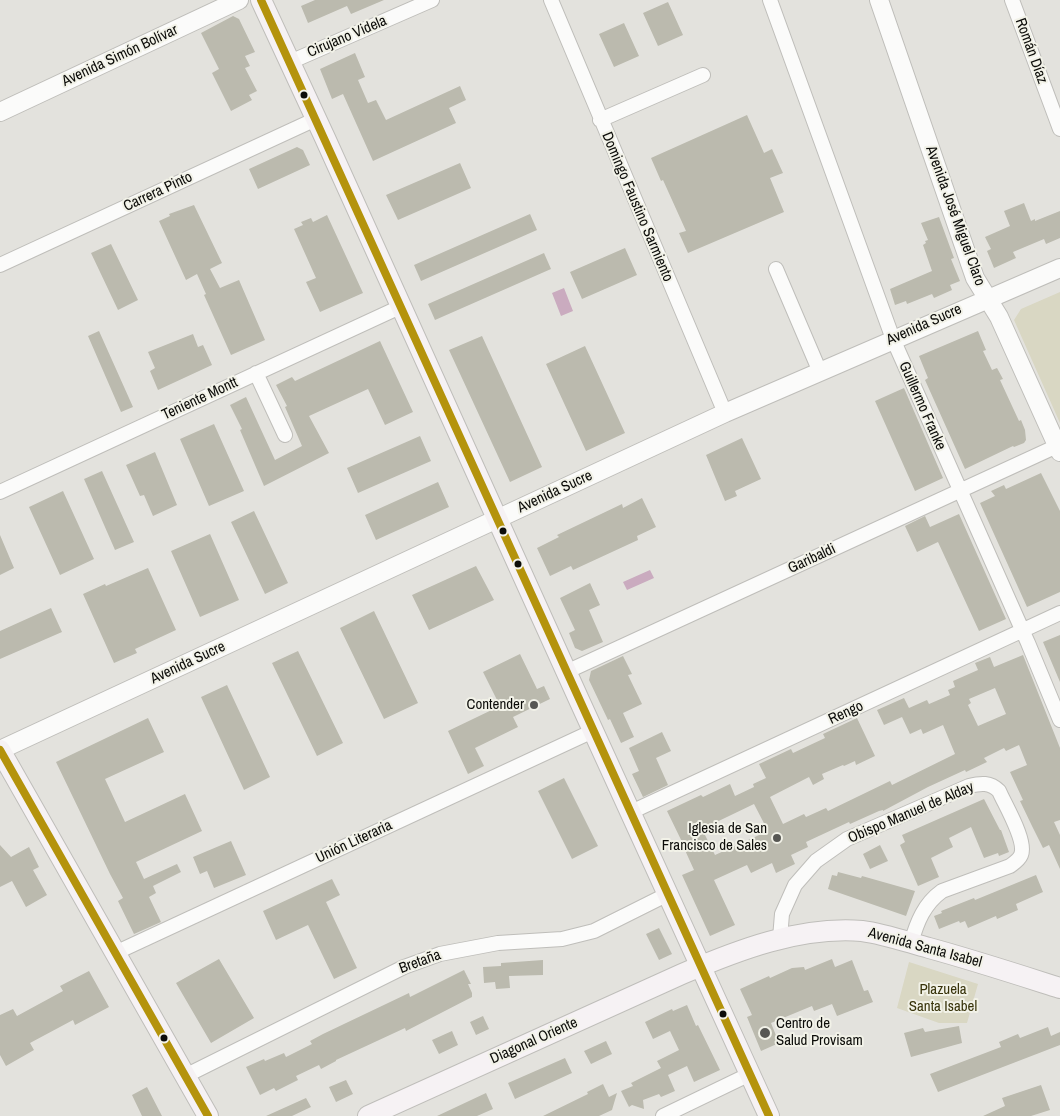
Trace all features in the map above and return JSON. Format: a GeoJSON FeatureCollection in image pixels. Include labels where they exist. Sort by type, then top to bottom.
{"type":"FeatureCollection","features":[{"type":"Feature","properties":{"kind":"main road"},"geometry":{"type":"LineString","coordinates":[[261,0],[769,1116]]}},
{"type":"Feature","properties":{"kind":"main road"},"geometry":{"type":"LineString","coordinates":[[0,750],[208,1116]]}},
{"type":"Feature","properties":{"kind":"main road","name":"Avenida Santa Isabel"},"geometry":{"type":"LineString","coordinates":[[700,966],[780,938],[822,932],[862,931],[996,967],[1060,988]]}},
{"type":"Feature","properties":{"kind":"main road","name":"Diagonal Oriente"},"geometry":{"type":"LineString","coordinates":[[368,1116],[700,966]]}},
{"type":"Feature","properties":{"kind":"street","name":"Avenida Simón Bolívar"},"geometry":{"type":"LineString","coordinates":[[0,112],[240,0]]}},
{"type":"Feature","properties":{"kind":"street","name":"Cirujano Videla"},"geometry":{"type":"LineString","coordinates":[[290,62],[432,0]]}},
{"type":"Feature","properties":{"kind":"street","name":"Domingo Faustino Sarmiento"},"geometry":{"type":"LineString","coordinates":[[551,0],[725,413]]}},
{"type":"Feature","properties":{"kind":"street","name":"Guillermo Franke"},"geometry":{"type":"LineString","coordinates":[[770,0],[893,339],[1060,720]]}},
{"type":"Feature","properties":{"kind":"street","name":"Avenida José Miguel Claro"},"geometry":{"type":"LineString","coordinates":[[878,0],[975,278],[999,317],[1058,449]]}},
{"type":"Feature","properties":{"kind":"street","name":"Román Díaz"},"geometry":{"type":"LineString","coordinates":[[1012,0],[1060,129]]}},
{"type":"Feature","properties":{"kind":"street"},"geometry":{"type":"LineString","coordinates":[[600,120],[703,75]]}},
{"type":"Feature","properties":{"kind":"street","name":"Carrera Pinto"},"geometry":{"type":"LineString","coordinates":[[0,264],[316,119]]}},
{"type":"Feature","properties":{"kind":"street","name":"Avenida Sucre"},"geometry":{"type":"LineString","coordinates":[[0,750],[725,413],[1060,268]]}},
{"type":"Feature","properties":{"kind":"street"},"geometry":{"type":"LineString","coordinates":[[776,269],[820,372]]}},
{"type":"Feature","properties":{"kind":"street","name":"Teniente Montt"},"geometry":{"type":"LineString","coordinates":[[0,492],[400,307]]}},
{"type":"Feature","properties":{"kind":"street"},"geometry":{"type":"LineString","coordinates":[[256,373],[285,435]]}},
{"type":"Feature","properties":{"kind":"street","name":"Garibaldi"},"geometry":{"type":"LineString","coordinates":[[566,672],[960,490],[1058,449]]}},
{"type":"Feature","properties":{"kind":"street","name":"Rengo"},"geometry":{"type":"LineString","coordinates":[[631,812],[1023,632],[1060,613]]}},
{"type":"Feature","properties":{"kind":"street","name":"Unión Literaria"},"geometry":{"type":"LineString","coordinates":[[115,953],[593,731]]}},
{"type":"Feature","properties":{"kind":"street","name":"Obispo Manuel de Alday"},"geometry":{"type":"LineString","coordinates":[[780,938],[782,914],[795,884],[816,861],[847,839],[969,786],[978,783],[993,785],[999,791],[1022,841],[1021,854],[1010,866],[942,891],[935,896],[926,905],[911,943]]}},
{"type":"Feature","properties":{"kind":"street","name":"Bretaña"},"geometry":{"type":"LineString","coordinates":[[185,1076],[404,967],[440,954],[498,943],[562,939],[594,931],[668,894]]}},
{"type":"Feature","properties":{"kind":"street"},"geometry":{"type":"LineString","coordinates":[[663,1116],[750,1074]]}},
{"type":"Feature","properties":{"kind":"green space"},"geometry":{"type":"Polygon","coordinates":[[[1060,292],[1060,423],[1014,320],[1021,309],[1060,292]]]}},
{"type":"Feature","properties":{"kind":"green space","name":"Plazuela Santa Isabel"},"geometry":{"type":"Polygon","coordinates":[[[909,962],[978,984],[967,1023],[939,1023],[897,1008],[909,962]]]}},
{"type":"Feature","properties":{"kind":"shaded area"},"geometry":{"type":"Polygon","coordinates":[[[564,288],[573,311],[561,316],[552,293],[564,288]]]}},
{"type":"Feature","properties":{"kind":"shaded area"},"geometry":{"type":"Polygon","coordinates":[[[650,570],[654,578],[627,590],[623,582],[650,570]]]}},
{"type":"Feature","properties":{"kind":"building"},"geometry":{"type":"Polygon","coordinates":[[[315,0],[384,0],[351,14],[347,6],[308,23],[301,6],[315,0]]]}},
{"type":"Feature","properties":{"kind":"building"},"geometry":{"type":"Polygon","coordinates":[[[668,2],[683,35],[658,46],[643,13],[668,2]]]}},
{"type":"Feature","properties":{"kind":"building"},"geometry":{"type":"Polygon","coordinates":[[[233,16],[239,19],[255,52],[245,56],[250,66],[245,68],[257,91],[249,95],[252,100],[231,111],[212,73],[219,69],[201,33],[233,16]]]}},
{"type":"Feature","properties":{"kind":"building"},"geometry":{"type":"Polygon","coordinates":[[[624,23],[639,56],[614,67],[599,34],[624,23]]]}},
{"type":"Feature","properties":{"kind":"building"},"geometry":{"type":"Polygon","coordinates":[[[355,53],[365,77],[358,80],[368,103],[376,100],[386,120],[460,86],[466,100],[449,108],[456,123],[373,161],[343,94],[332,99],[320,69],[355,53]]]}},
{"type":"Feature","properties":{"kind":"building"},"geometry":{"type":"Polygon","coordinates":[[[747,115],[764,153],[772,149],[783,173],[770,178],[784,212],[688,253],[679,233],[686,231],[651,158],[747,115]]]}},
{"type":"Feature","properties":{"kind":"building"},"geometry":{"type":"Polygon","coordinates":[[[297,147],[303,150],[310,165],[258,189],[249,169],[297,147]]]}},
{"type":"Feature","properties":{"kind":"building"},"geometry":{"type":"Polygon","coordinates":[[[460,163],[471,188],[398,220],[386,195],[460,163]]]}},
{"type":"Feature","properties":{"kind":"building"},"geometry":{"type":"Polygon","coordinates":[[[1024,203],[1031,221],[1060,211],[1060,238],[1046,244],[1044,239],[1013,252],[1016,258],[994,268],[987,251],[991,249],[985,237],[1010,226],[1004,211],[1024,203]]]}},
{"type":"Feature","properties":{"kind":"building"},"geometry":{"type":"Polygon","coordinates":[[[194,205],[222,263],[210,269],[220,288],[239,280],[265,340],[231,355],[204,295],[206,294],[197,274],[186,280],[159,221],[170,216],[169,214],[194,205]]]}},
{"type":"Feature","properties":{"kind":"building"},"geometry":{"type":"Polygon","coordinates":[[[530,214],[537,230],[421,281],[414,265],[530,214]]]}},
{"type":"Feature","properties":{"kind":"building"},"geometry":{"type":"Polygon","coordinates":[[[327,215],[363,293],[320,312],[306,282],[316,278],[294,229],[303,225],[301,222],[311,218],[313,222],[327,215]]]}},
{"type":"Feature","properties":{"kind":"building"},"geometry":{"type":"Polygon","coordinates":[[[939,217],[954,258],[951,259],[960,281],[950,285],[952,290],[934,298],[932,294],[907,304],[906,301],[895,305],[890,289],[932,271],[923,245],[928,240],[921,223],[939,217]]]}},
{"type":"Feature","properties":{"kind":"building"},"geometry":{"type":"Polygon","coordinates":[[[111,244],[138,300],[118,310],[91,253],[111,244]]]}},
{"type":"Feature","properties":{"kind":"building"},"geometry":{"type":"Polygon","coordinates":[[[625,248],[637,275],[582,299],[570,272],[625,248]]]}},
{"type":"Feature","properties":{"kind":"building"},"geometry":{"type":"Polygon","coordinates":[[[544,253],[551,269],[435,320],[428,304],[544,253]]]}},
{"type":"Feature","properties":{"kind":"building"},"geometry":{"type":"Polygon","coordinates":[[[99,331],[133,407],[121,412],[88,336],[99,331]]]}},
{"type":"Feature","properties":{"kind":"building"},"geometry":{"type":"Polygon","coordinates":[[[978,331],[986,350],[983,351],[992,370],[997,368],[1003,379],[1000,380],[1019,421],[1021,420],[1026,440],[1024,443],[1013,446],[965,469],[925,380],[928,378],[919,356],[978,331]]]}},
{"type":"Feature","properties":{"kind":"building"},"geometry":{"type":"Polygon","coordinates":[[[193,334],[198,347],[203,345],[212,365],[158,390],[150,371],[155,368],[148,352],[193,334]]]}},
{"type":"Feature","properties":{"kind":"building"},"geometry":{"type":"Polygon","coordinates":[[[482,336],[542,467],[510,482],[449,350],[482,336]]]}},
{"type":"Feature","properties":{"kind":"building"},"geometry":{"type":"Polygon","coordinates":[[[380,341],[413,412],[385,425],[368,389],[309,416],[329,453],[264,486],[240,430],[242,429],[230,405],[246,397],[275,460],[302,446],[285,407],[287,406],[276,385],[292,377],[295,381],[380,341]]]}},
{"type":"Feature","properties":{"kind":"building"},"geometry":{"type":"Polygon","coordinates":[[[585,346],[625,433],[586,451],[546,364],[585,346]]]}},
{"type":"Feature","properties":{"kind":"building"},"geometry":{"type":"Polygon","coordinates":[[[904,388],[943,478],[915,491],[875,401],[904,388]]]}},
{"type":"Feature","properties":{"kind":"building"},"geometry":{"type":"Polygon","coordinates":[[[214,424],[244,491],[209,506],[180,439],[214,424]]]}},
{"type":"Feature","properties":{"kind":"building"},"geometry":{"type":"Polygon","coordinates":[[[420,436],[431,461],[358,493],[347,468],[420,436]]]}},
{"type":"Feature","properties":{"kind":"building"},"geometry":{"type":"Polygon","coordinates":[[[742,438],[761,479],[735,491],[737,496],[725,501],[706,455],[742,438]]]}},
{"type":"Feature","properties":{"kind":"building"},"geometry":{"type":"Polygon","coordinates":[[[155,452],[177,505],[153,516],[144,495],[140,496],[126,465],[155,452]]]}},
{"type":"Feature","properties":{"kind":"building"},"geometry":{"type":"Polygon","coordinates":[[[102,471],[134,542],[115,550],[84,479],[102,471]]]}},
{"type":"Feature","properties":{"kind":"building"},"geometry":{"type":"Polygon","coordinates":[[[1041,473],[1060,511],[1060,592],[1027,607],[980,503],[995,496],[991,491],[1004,485],[1006,489],[1041,473]]]}},
{"type":"Feature","properties":{"kind":"building"},"geometry":{"type":"Polygon","coordinates":[[[438,482],[449,507],[376,540],[365,515],[438,482]]]}},
{"type":"Feature","properties":{"kind":"building"},"geometry":{"type":"Polygon","coordinates":[[[63,491],[94,559],[60,575],[29,507],[63,491]]]}},
{"type":"Feature","properties":{"kind":"building"},"geometry":{"type":"Polygon","coordinates":[[[642,498],[656,527],[637,536],[638,540],[573,570],[571,566],[550,576],[537,548],[559,537],[557,535],[622,504],[623,508],[642,498]]]}},
{"type":"Feature","properties":{"kind":"building"},"geometry":{"type":"Polygon","coordinates":[[[254,511],[288,583],[265,594],[231,522],[254,511]]]}},
{"type":"Feature","properties":{"kind":"building"},"geometry":{"type":"Polygon","coordinates":[[[959,514],[1006,619],[979,631],[938,542],[917,552],[905,526],[925,516],[930,527],[959,514]]]}},
{"type":"Feature","properties":{"kind":"building"},"geometry":{"type":"Polygon","coordinates":[[[210,534],[239,600],[200,617],[171,551],[210,534]]]}},
{"type":"Feature","properties":{"kind":"building"},"geometry":{"type":"Polygon","coordinates":[[[0,535],[14,568],[0,575],[0,535]]]}},
{"type":"Feature","properties":{"kind":"building"},"geometry":{"type":"Polygon","coordinates":[[[476,566],[494,600],[429,630],[412,595],[476,566]]]}},
{"type":"Feature","properties":{"kind":"building"},"geometry":{"type":"Polygon","coordinates":[[[148,568],[176,630],[135,649],[137,653],[114,663],[83,594],[148,568]]]}},
{"type":"Feature","properties":{"kind":"building"},"geometry":{"type":"Polygon","coordinates":[[[590,583],[600,605],[589,610],[603,642],[582,651],[575,648],[569,633],[575,630],[560,598],[590,583]]]}},
{"type":"Feature","properties":{"kind":"building"},"geometry":{"type":"Polygon","coordinates":[[[51,608],[62,632],[0,659],[0,631],[51,608]]]}},
{"type":"Feature","properties":{"kind":"building"},"geometry":{"type":"Polygon","coordinates":[[[374,611],[418,703],[384,719],[340,628],[374,611]]]}},
{"type":"Feature","properties":{"kind":"building"},"geometry":{"type":"Polygon","coordinates":[[[1060,635],[1060,682],[1043,642],[1060,635]]]}},
{"type":"Feature","properties":{"kind":"building"},"geometry":{"type":"Polygon","coordinates":[[[298,651],[343,743],[317,756],[272,663],[298,651]]]}},
{"type":"Feature","properties":{"kind":"building"},"geometry":{"type":"Polygon","coordinates":[[[520,654],[537,689],[544,686],[550,699],[513,717],[518,727],[475,748],[484,766],[468,774],[448,731],[500,706],[483,672],[520,654]]]}},
{"type":"Feature","properties":{"kind":"building"},"geometry":{"type":"Polygon","coordinates":[[[1023,655],[1060,748],[1060,820],[1054,822],[1060,835],[1060,869],[1049,845],[1043,848],[1020,801],[1023,800],[1010,772],[1027,765],[1019,745],[1006,751],[1004,748],[984,758],[987,762],[928,787],[883,811],[850,824],[849,822],[806,842],[808,847],[791,855],[795,864],[776,873],[772,863],[751,873],[747,865],[714,880],[735,925],[710,936],[682,875],[694,870],[667,811],[730,784],[735,796],[754,787],[753,784],[766,778],[759,764],[791,749],[793,753],[825,738],[823,734],[857,718],[875,756],[856,765],[855,761],[822,774],[824,779],[813,785],[809,777],[770,797],[783,824],[804,814],[806,817],[826,808],[828,811],[890,781],[892,785],[955,754],[943,725],[923,734],[921,729],[910,734],[902,717],[884,725],[877,710],[904,698],[909,708],[927,700],[929,704],[950,695],[948,690],[955,687],[953,681],[978,670],[975,663],[990,657],[994,667],[1023,655]],[[995,688],[969,699],[971,703],[968,705],[978,726],[1006,714],[995,688]],[[754,804],[702,829],[715,855],[768,831],[754,804]]]}},
{"type":"Feature","properties":{"kind":"building"},"geometry":{"type":"Polygon","coordinates":[[[623,656],[632,674],[628,675],[642,704],[623,713],[634,737],[621,743],[589,680],[591,671],[623,656]]]}},
{"type":"Feature","properties":{"kind":"building"},"geometry":{"type":"Polygon","coordinates":[[[227,685],[270,777],[244,790],[201,697],[227,685]]]}},
{"type":"Feature","properties":{"kind":"building"},"geometry":{"type":"Polygon","coordinates":[[[148,718],[164,752],[105,779],[125,822],[185,794],[202,831],[136,862],[144,879],[177,864],[181,872],[153,886],[156,893],[149,897],[161,922],[134,934],[118,901],[123,898],[56,762],[148,718]]]}},
{"type":"Feature","properties":{"kind":"building"},"geometry":{"type":"Polygon","coordinates":[[[662,732],[671,751],[656,758],[668,785],[643,797],[632,774],[639,771],[629,748],[662,732]]]}},
{"type":"Feature","properties":{"kind":"building"},"geometry":{"type":"Polygon","coordinates":[[[564,778],[598,846],[572,859],[538,791],[564,778]]]}},
{"type":"Feature","properties":{"kind":"building"},"geometry":{"type":"Polygon","coordinates":[[[984,799],[1001,830],[1009,852],[999,856],[998,853],[984,858],[971,827],[949,838],[953,847],[931,858],[939,877],[918,886],[900,845],[905,842],[902,835],[984,799]]]}},
{"type":"Feature","properties":{"kind":"building"},"geometry":{"type":"Polygon","coordinates":[[[231,841],[246,875],[214,888],[207,871],[200,874],[193,857],[231,841]]]}},
{"type":"Feature","properties":{"kind":"building"},"geometry":{"type":"Polygon","coordinates":[[[0,845],[11,857],[29,847],[39,867],[33,870],[47,895],[26,907],[12,881],[0,887],[0,845]]]}},
{"type":"Feature","properties":{"kind":"building"},"geometry":{"type":"Polygon","coordinates":[[[880,845],[888,861],[870,869],[863,854],[880,845]]]}},
{"type":"Feature","properties":{"kind":"building"},"geometry":{"type":"Polygon","coordinates":[[[838,872],[861,878],[862,876],[915,891],[906,916],[828,889],[832,875],[837,876],[838,872]]]}},
{"type":"Feature","properties":{"kind":"building"},"geometry":{"type":"Polygon","coordinates":[[[1036,875],[1043,892],[1016,904],[1018,910],[997,919],[996,916],[968,928],[965,921],[960,923],[959,921],[939,929],[934,916],[942,913],[941,911],[974,898],[975,900],[1036,875]]]}},
{"type":"Feature","properties":{"kind":"building"},"geometry":{"type":"Polygon","coordinates":[[[332,879],[340,895],[326,902],[357,968],[334,979],[308,925],[276,940],[263,911],[332,879]]]}},
{"type":"Feature","properties":{"kind":"building"},"geometry":{"type":"Polygon","coordinates":[[[659,928],[672,954],[659,960],[646,934],[659,928]]]}},
{"type":"Feature","properties":{"kind":"building"},"geometry":{"type":"Polygon","coordinates":[[[219,959],[254,1018],[211,1043],[176,983],[219,959]]]}},
{"type":"Feature","properties":{"kind":"building"},"geometry":{"type":"Polygon","coordinates":[[[832,959],[835,967],[852,960],[864,991],[868,990],[873,1002],[837,1016],[832,1004],[814,1011],[812,1006],[771,1023],[779,1043],[761,1051],[747,1017],[752,1015],[740,989],[792,968],[804,967],[805,970],[832,959]]]}},
{"type":"Feature","properties":{"kind":"building"},"geometry":{"type":"Polygon","coordinates":[[[543,960],[543,975],[509,976],[510,988],[496,989],[495,982],[484,983],[483,967],[501,966],[501,963],[543,960]]]}},
{"type":"Feature","properties":{"kind":"building"},"geometry":{"type":"Polygon","coordinates":[[[464,970],[471,984],[468,984],[472,997],[406,1031],[405,1028],[336,1060],[321,1069],[319,1065],[296,1076],[298,1080],[276,1091],[274,1088],[260,1095],[246,1067],[284,1053],[286,1057],[312,1044],[310,1041],[323,1034],[409,993],[410,997],[464,970]]]}},
{"type":"Feature","properties":{"kind":"building"},"geometry":{"type":"Polygon","coordinates":[[[89,971],[109,1007],[75,1025],[73,1020],[30,1043],[34,1050],[6,1066],[0,1055],[0,1015],[13,1009],[17,1016],[63,991],[60,986],[89,971]]]}},
{"type":"Feature","properties":{"kind":"building"},"geometry":{"type":"Polygon","coordinates":[[[687,1005],[720,1070],[694,1082],[687,1066],[668,1075],[675,1091],[661,1097],[659,1094],[643,1100],[644,1109],[632,1105],[629,1107],[621,1091],[633,1086],[631,1083],[661,1068],[657,1061],[679,1050],[670,1031],[653,1039],[645,1022],[672,1009],[673,1011],[687,1005]]]}},
{"type":"Feature","properties":{"kind":"building"},"geometry":{"type":"Polygon","coordinates":[[[483,1016],[489,1029],[476,1035],[470,1022],[483,1016]]]}},
{"type":"Feature","properties":{"kind":"building"},"geometry":{"type":"Polygon","coordinates":[[[959,1026],[962,1043],[911,1057],[904,1033],[923,1028],[925,1032],[959,1026]]]}},
{"type":"Feature","properties":{"kind":"building"},"geometry":{"type":"Polygon","coordinates":[[[1048,1027],[1051,1036],[1060,1032],[1060,1045],[938,1092],[930,1074],[1001,1047],[999,1042],[1018,1034],[1020,1038],[1048,1027]]]}},
{"type":"Feature","properties":{"kind":"building"},"geometry":{"type":"Polygon","coordinates":[[[452,1031],[458,1045],[439,1054],[432,1040],[452,1031]]]}},
{"type":"Feature","properties":{"kind":"building"},"geometry":{"type":"Polygon","coordinates":[[[606,1041],[612,1054],[591,1064],[584,1051],[606,1041]]]}},
{"type":"Feature","properties":{"kind":"building"},"geometry":{"type":"Polygon","coordinates":[[[565,1058],[572,1073],[515,1099],[508,1083],[565,1058]]]}},
{"type":"Feature","properties":{"kind":"building"},"geometry":{"type":"Polygon","coordinates":[[[346,1080],[353,1094],[336,1102],[329,1087],[346,1080]]]}},
{"type":"Feature","properties":{"kind":"building"},"geometry":{"type":"Polygon","coordinates":[[[603,1084],[609,1097],[617,1093],[612,1110],[599,1116],[543,1116],[588,1094],[587,1092],[603,1084]]]}},
{"type":"Feature","properties":{"kind":"building"},"geometry":{"type":"Polygon","coordinates":[[[1041,1085],[1050,1110],[1031,1116],[983,1116],[1005,1106],[1002,1098],[1041,1085]]]}},
{"type":"Feature","properties":{"kind":"building"},"geometry":{"type":"Polygon","coordinates":[[[147,1087],[162,1116],[142,1116],[132,1095],[147,1087]]]}},
{"type":"Feature","properties":{"kind":"building"},"geometry":{"type":"Polygon","coordinates":[[[486,1093],[493,1109],[477,1116],[437,1116],[486,1093]]]}},
{"type":"Feature","properties":{"kind":"building"},"geometry":{"type":"Polygon","coordinates":[[[306,1098],[311,1107],[292,1116],[266,1116],[306,1098]]]}},
{"type":"Feature","properties":{"kind":"transit line"},"geometry":{"type":"LineString","coordinates":[[261,0],[769,1116]]}},
{"type":"Feature","properties":{"kind":"transit line"},"geometry":{"type":"LineString","coordinates":[[0,750],[208,1116]]}},
{"type":"Feature","properties":{"kind":"place","name":"Contender"},"geometry":{"type":"Point","coordinates":[534,705]}},
{"type":"Feature","properties":{"kind":"place","name":"Iglesia de San Francisco de Sales"},"geometry":{"type":"Point","coordinates":[777,838]}},
{"type":"Feature","properties":{"kind":"place","name":"Centro de Salud Provisam"},"geometry":{"type":"Point","coordinates":[765,1033]}}]}
